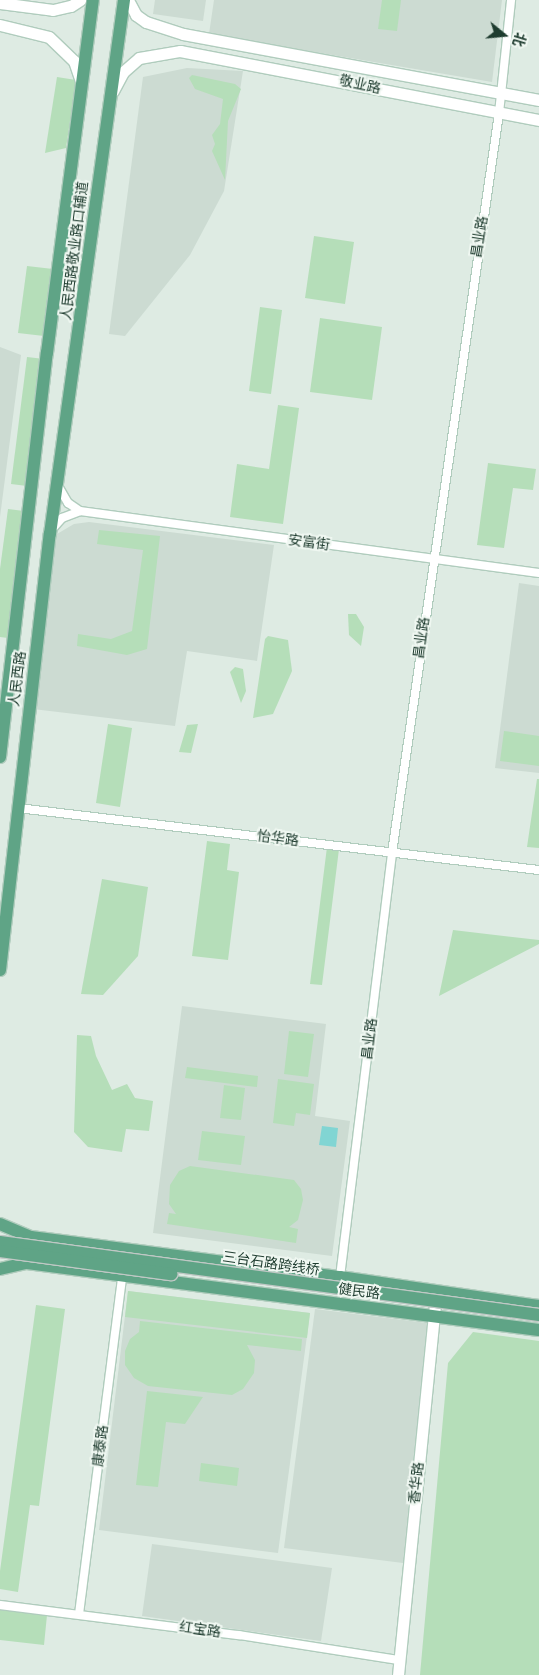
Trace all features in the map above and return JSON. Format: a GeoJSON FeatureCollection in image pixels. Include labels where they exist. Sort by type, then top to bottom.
{"type":"FeatureCollection","features":[{"type":"Feature","properties":{"kind":"main road"},"geometry":{"type":"LineString","coordinates":[[0,3],[40,10],[70,6],[80,0]]}},
{"type":"Feature","properties":{"kind":"main road","name":"人民西路敬业路口辅道"},"geometry":{"type":"LineString","coordinates":[[31,503],[47,353],[93,0]]}},
{"type":"Feature","properties":{"kind":"main road","name":"人民西路敬业路口辅道"},"geometry":{"type":"LineString","coordinates":[[54,506],[124,0]]}},
{"type":"Feature","properties":{"kind":"main road","name":"敬业路"},"geometry":{"type":"LineString","coordinates":[[128,0],[136,15],[146,22],[183,34],[539,100]]}},
{"type":"Feature","properties":{"kind":"main road"},"geometry":{"type":"LineString","coordinates":[[0,25],[36,32],[57,43],[79,69],[81,91]]}},
{"type":"Feature","properties":{"kind":"main road","name":"敬业路"},"geometry":{"type":"LineString","coordinates":[[111,96],[123,72],[140,58],[180,51],[539,120]]}},
{"type":"Feature","properties":{"kind":"main road","name":"人民西路"},"geometry":{"type":"LineString","coordinates":[[0,757],[31,503]]}},
{"type":"Feature","properties":{"kind":"main road","name":"人民西路"},"geometry":{"type":"LineString","coordinates":[[0,970],[4,891],[12,855],[54,506]]}},
{"type":"Feature","properties":{"kind":"main road","name":"健民路"},"geometry":{"type":"LineString","coordinates":[[0,1224],[31,1238],[340,1277],[539,1306]]}},
{"type":"Feature","properties":{"kind":"main road","name":"三台石路跨线桥"},"geometry":{"type":"LineString","coordinates":[[0,1242],[539,1315]]}},
{"type":"Feature","properties":{"kind":"main road","name":"三台石路跨线桥"},"geometry":{"type":"LineString","coordinates":[[0,1251],[539,1323]]}},
{"type":"Feature","properties":{"kind":"main road","name":"健民路"},"geometry":{"type":"LineString","coordinates":[[0,1269],[27,1264],[539,1330]]}},
{"type":"Feature","properties":{"kind":"main road","name":"香华路"},"geometry":{"type":"LineString","coordinates":[[398,1675],[436,1292]]}},
{"type":"Feature","properties":{"kind":"main road"},"geometry":{"type":"LineString","coordinates":[[413,1314],[427,1322],[431,1341]]}},
{"type":"Feature","properties":{"kind":"main road"},"geometry":{"type":"LineString","coordinates":[[431,1341],[440,1324],[455,1319]]}},
{"type":"Feature","properties":{"kind":"street","name":"昌业路"},"geometry":{"type":"LineString","coordinates":[[340,1277],[392,853],[498,113],[511,0]]}},
{"type":"Feature","properties":{"kind":"street"},"geometry":{"type":"LineString","coordinates":[[58,486],[68,503],[80,511]]}},
{"type":"Feature","properties":{"kind":"street"},"geometry":{"type":"LineString","coordinates":[[50,534],[62,518],[80,511]]}},
{"type":"Feature","properties":{"kind":"street","name":"安富街"},"geometry":{"type":"LineString","coordinates":[[80,511],[539,573]]}},
{"type":"Feature","properties":{"kind":"street","name":"怡华路"},"geometry":{"type":"LineString","coordinates":[[18,808],[539,870]]}},
{"type":"Feature","properties":{"kind":"street","name":"康泰路"},"geometry":{"type":"LineString","coordinates":[[79,1614],[122,1277]]}},
{"type":"Feature","properties":{"kind":"street","name":"红宝路"},"geometry":{"type":"LineString","coordinates":[[0,1605],[79,1614],[399,1660]]}},
{"type":"Feature","properties":{"kind":"shaded area"},"geometry":{"type":"Polygon","coordinates":[[[155,0],[206,0],[203,21],[153,14],[155,0]]]}},
{"type":"Feature","properties":{"kind":"shaded area"},"geometry":{"type":"Polygon","coordinates":[[[214,0],[502,0],[492,82],[209,34],[214,0]]]}},
{"type":"Feature","properties":{"kind":"shaded area"},"geometry":{"type":"Polygon","coordinates":[[[187,68],[243,71],[224,191],[190,255],[125,336],[109,334],[143,77],[187,68]]]}},
{"type":"Feature","properties":{"kind":"shaded area"},"geometry":{"type":"Polygon","coordinates":[[[0,347],[21,355],[0,517],[0,347]]]}},
{"type":"Feature","properties":{"kind":"shaded area"},"geometry":{"type":"Polygon","coordinates":[[[89,522],[274,545],[257,661],[187,651],[175,726],[33,709],[57,534],[74,524],[89,522]]]}},
{"type":"Feature","properties":{"kind":"shaded area"},"geometry":{"type":"Polygon","coordinates":[[[519,583],[539,586],[539,773],[495,768],[519,583]]]}},
{"type":"Feature","properties":{"kind":"shaded area"},"geometry":{"type":"Polygon","coordinates":[[[182,1006],[326,1024],[315,1116],[350,1121],[332,1256],[153,1233],[182,1006]]]}},
{"type":"Feature","properties":{"kind":"shaded area"},"geometry":{"type":"Polygon","coordinates":[[[128,1291],[310,1313],[278,1553],[99,1530],[128,1291]]]}},
{"type":"Feature","properties":{"kind":"shaded area"},"geometry":{"type":"Polygon","coordinates":[[[315,1309],[427,1323],[403,1563],[284,1548],[315,1309]]]}},
{"type":"Feature","properties":{"kind":"shaded area"},"geometry":{"type":"Polygon","coordinates":[[[152,1544],[332,1568],[321,1641],[142,1616],[152,1544]]]}},
{"type":"Feature","properties":{"kind":"green space"},"geometry":{"type":"Polygon","coordinates":[[[382,0],[401,0],[397,31],[378,29],[382,0]]]}},
{"type":"Feature","properties":{"kind":"green space"},"geometry":{"type":"Polygon","coordinates":[[[192,75],[235,84],[241,89],[228,121],[225,180],[212,151],[215,144],[212,135],[220,124],[223,99],[195,89],[189,78],[192,75]]]}},
{"type":"Feature","properties":{"kind":"green space"},"geometry":{"type":"Polygon","coordinates":[[[57,77],[76,80],[66,148],[45,153],[57,77]]]}},
{"type":"Feature","properties":{"kind":"green space"},"geometry":{"type":"Polygon","coordinates":[[[314,236],[354,242],[345,304],[305,298],[314,236]]]}},
{"type":"Feature","properties":{"kind":"green space"},"geometry":{"type":"Polygon","coordinates":[[[27,266],[53,269],[44,336],[18,333],[27,266]]]}},
{"type":"Feature","properties":{"kind":"green space"},"geometry":{"type":"Polygon","coordinates":[[[260,307],[282,310],[271,394],[249,391],[260,307]]]}},
{"type":"Feature","properties":{"kind":"green space"},"geometry":{"type":"Polygon","coordinates":[[[320,318],[382,327],[372,400],[310,392],[320,318]]]}},
{"type":"Feature","properties":{"kind":"green space"},"geometry":{"type":"Polygon","coordinates":[[[27,357],[44,359],[27,486],[11,484],[27,357]]]}},
{"type":"Feature","properties":{"kind":"green space"},"geometry":{"type":"Polygon","coordinates":[[[278,405],[299,408],[283,524],[230,517],[237,464],[269,469],[278,405]]]}},
{"type":"Feature","properties":{"kind":"green space"},"geometry":{"type":"Polygon","coordinates":[[[488,463],[536,469],[533,490],[513,488],[504,548],[477,545],[488,463]]]}},
{"type":"Feature","properties":{"kind":"green space"},"geometry":{"type":"Polygon","coordinates":[[[8,509],[24,511],[8,638],[0,637],[0,569],[8,509]]]}},
{"type":"Feature","properties":{"kind":"green space"},"geometry":{"type":"Polygon","coordinates":[[[99,530],[160,536],[147,649],[127,655],[77,646],[78,634],[111,639],[132,631],[143,550],[97,544],[99,530]]]}},
{"type":"Feature","properties":{"kind":"green space"},"geometry":{"type":"Polygon","coordinates":[[[348,614],[356,614],[364,627],[361,646],[349,635],[348,614]]]}},
{"type":"Feature","properties":{"kind":"green space"},"geometry":{"type":"Polygon","coordinates":[[[268,636],[288,640],[292,671],[273,714],[253,718],[265,639],[268,636]]]}},
{"type":"Feature","properties":{"kind":"green space"},"geometry":{"type":"Polygon","coordinates":[[[235,667],[243,669],[246,691],[241,703],[230,672],[235,667]]]}},
{"type":"Feature","properties":{"kind":"green space"},"geometry":{"type":"Polygon","coordinates":[[[108,724],[132,728],[120,807],[96,803],[108,724]]]}},
{"type":"Feature","properties":{"kind":"green space"},"geometry":{"type":"Polygon","coordinates":[[[198,724],[191,753],[179,752],[187,725],[198,724]]]}},
{"type":"Feature","properties":{"kind":"green space"},"geometry":{"type":"Polygon","coordinates":[[[504,731],[539,736],[539,766],[500,761],[504,731]]]}},
{"type":"Feature","properties":{"kind":"green space"},"geometry":{"type":"Polygon","coordinates":[[[537,779],[539,779],[539,848],[527,847],[537,779]]]}},
{"type":"Feature","properties":{"kind":"green space"},"geometry":{"type":"Polygon","coordinates":[[[207,841],[230,844],[227,870],[239,872],[228,960],[192,956],[207,841]]]}},
{"type":"Feature","properties":{"kind":"green space"},"geometry":{"type":"Polygon","coordinates":[[[327,847],[339,849],[322,985],[310,984],[327,847]]]}},
{"type":"Feature","properties":{"kind":"green space"},"geometry":{"type":"Polygon","coordinates":[[[102,879],[148,887],[138,956],[103,995],[81,994],[102,879]]]}},
{"type":"Feature","properties":{"kind":"green space"},"geometry":{"type":"Polygon","coordinates":[[[453,930],[539,940],[539,944],[439,996],[453,930]]]}},
{"type":"Feature","properties":{"kind":"green space"},"geometry":{"type":"Polygon","coordinates":[[[289,1031],[314,1034],[308,1077],[284,1074],[289,1031]]]}},
{"type":"Feature","properties":{"kind":"green space"},"geometry":{"type":"Polygon","coordinates":[[[77,1035],[91,1036],[96,1056],[112,1090],[127,1084],[135,1098],[153,1101],[149,1131],[126,1129],[122,1152],[88,1147],[74,1132],[77,1035]]]}},
{"type":"Feature","properties":{"kind":"green space"},"geometry":{"type":"Polygon","coordinates":[[[187,1067],[258,1076],[257,1087],[185,1078],[187,1067]]]}},
{"type":"Feature","properties":{"kind":"green space"},"geometry":{"type":"Polygon","coordinates":[[[278,1079],[314,1084],[310,1115],[296,1113],[294,1126],[273,1123],[278,1079]]]}},
{"type":"Feature","properties":{"kind":"green space"},"geometry":{"type":"Polygon","coordinates":[[[224,1085],[245,1088],[241,1120],[220,1118],[224,1085]]]}},
{"type":"Feature","properties":{"kind":"green space"},"geometry":{"type":"Polygon","coordinates":[[[202,1131],[245,1136],[241,1165],[198,1160],[202,1131]]]}},
{"type":"Feature","properties":{"kind":"green space"},"geometry":{"type":"Polygon","coordinates":[[[190,1166],[294,1180],[301,1189],[303,1200],[298,1220],[289,1227],[298,1229],[296,1243],[167,1224],[169,1213],[176,1214],[169,1204],[170,1185],[179,1171],[190,1166]]]}},
{"type":"Feature","properties":{"kind":"green space"},"geometry":{"type":"Polygon","coordinates":[[[128,1291],[310,1313],[307,1338],[125,1317],[128,1291]]]}},
{"type":"Feature","properties":{"kind":"green space"},"geometry":{"type":"Polygon","coordinates":[[[36,1305],[65,1309],[39,1506],[30,1505],[18,1592],[0,1589],[0,1571],[36,1305]]]}},
{"type":"Feature","properties":{"kind":"green space"},"geometry":{"type":"Polygon","coordinates":[[[140,1321],[302,1339],[301,1351],[247,1345],[255,1360],[254,1373],[243,1389],[232,1395],[148,1386],[134,1378],[125,1365],[125,1351],[130,1339],[139,1332],[140,1321]]]}},
{"type":"Feature","properties":{"kind":"green space"},"geometry":{"type":"Polygon","coordinates":[[[473,1332],[539,1341],[539,1675],[420,1675],[448,1363],[473,1332]]]}},
{"type":"Feature","properties":{"kind":"green space"},"geometry":{"type":"Polygon","coordinates":[[[147,1391],[203,1397],[185,1424],[166,1422],[158,1487],[136,1485],[147,1391]]]}},
{"type":"Feature","properties":{"kind":"green space"},"geometry":{"type":"Polygon","coordinates":[[[201,1463],[239,1468],[237,1486],[199,1481],[201,1463]]]}},
{"type":"Feature","properties":{"kind":"green space"},"geometry":{"type":"Polygon","coordinates":[[[0,1610],[47,1615],[44,1645],[0,1640],[0,1610]]]}},
{"type":"Feature","properties":{"kind":"water"},"geometry":{"type":"Polygon","coordinates":[[[322,1126],[338,1128],[336,1147],[319,1145],[322,1126]]]}}]}
